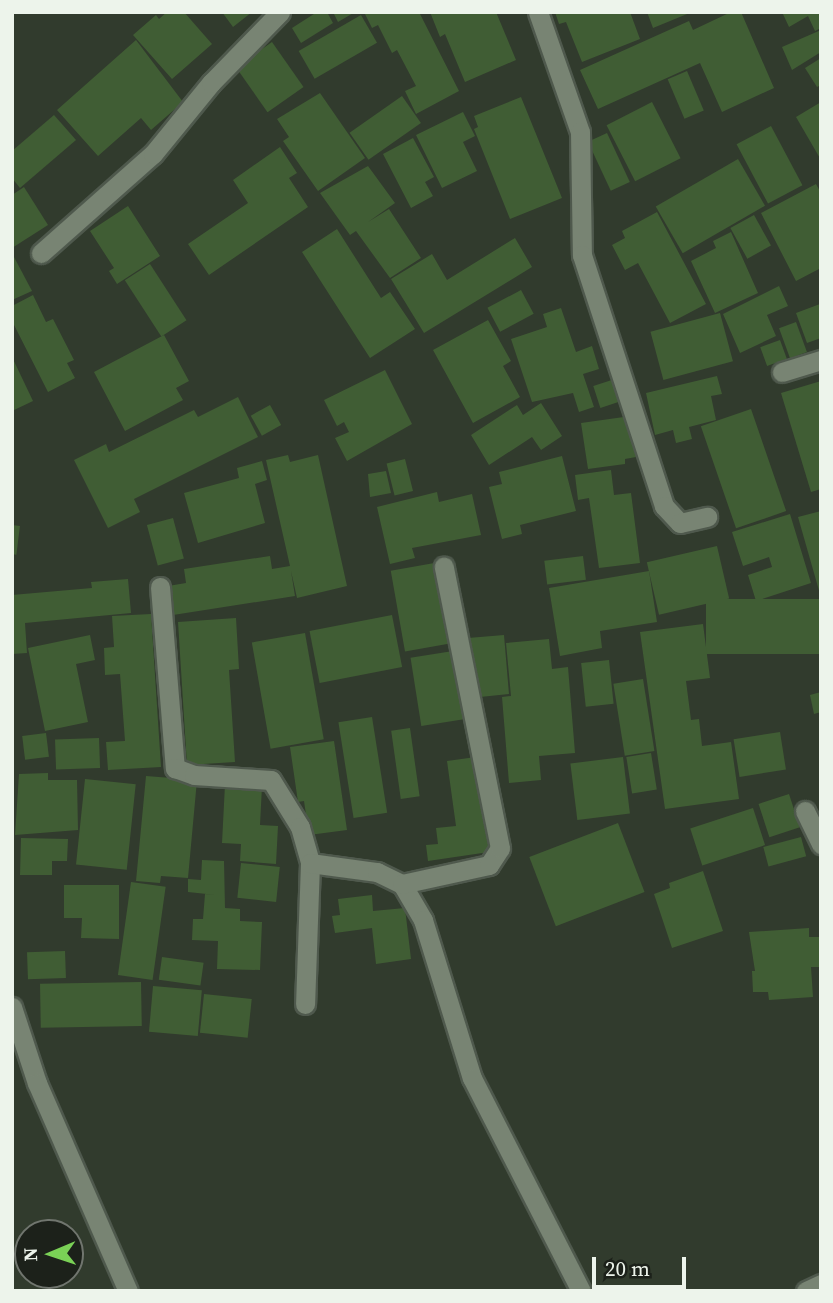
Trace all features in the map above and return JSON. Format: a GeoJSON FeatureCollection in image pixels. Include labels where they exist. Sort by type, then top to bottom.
{"type":"FeatureCollection","features":[{"type":"Feature","properties":{"kind":"street"},"geometry":{"type":"LineString","coordinates":[[41,253],[153,154],[211,83],[280,12]]}},
{"type":"Feature","properties":{"kind":"street"},"geometry":{"type":"LineString","coordinates":[[538,12],[580,132],[582,255],[664,506],[680,523],[708,517]]}},
{"type":"Feature","properties":{"kind":"street"},"geometry":{"type":"LineString","coordinates":[[782,372],[821,360]]}},
{"type":"Feature","properties":{"kind":"street"},"geometry":{"type":"LineString","coordinates":[[402,884],[489,865],[500,848],[444,567]]}},
{"type":"Feature","properties":{"kind":"street"},"geometry":{"type":"LineString","coordinates":[[160,587],[175,768],[194,775],[271,780],[300,827],[310,863],[305,1004]]}},
{"type":"Feature","properties":{"kind":"street"},"geometry":{"type":"LineString","coordinates":[[805,811],[821,844]]}},
{"type":"Feature","properties":{"kind":"street"},"geometry":{"type":"LineString","coordinates":[[310,863],[377,872],[402,884],[423,920],[472,1078],[581,1291]]}},
{"type":"Feature","properties":{"kind":"street"},"geometry":{"type":"LineString","coordinates":[[12,1007],[37,1083],[128,1291]]}},
{"type":"Feature","properties":{"kind":"street"},"geometry":{"type":"LineString","coordinates":[[806,1291],[821,1284]]}},
{"type":"Feature","properties":{"kind":"building"},"geometry":{"type":"Polygon","coordinates":[[[167,12],[184,12],[212,44],[172,79],[133,35],[156,15],[159,19],[167,12]]]}},
{"type":"Feature","properties":{"kind":"building"},"geometry":{"type":"Polygon","coordinates":[[[222,12],[252,12],[233,27],[222,12]]]}},
{"type":"Feature","properties":{"kind":"building"},"geometry":{"type":"Polygon","coordinates":[[[317,12],[327,12],[333,23],[301,43],[292,28],[317,12]]]}},
{"type":"Feature","properties":{"kind":"building"},"geometry":{"type":"Polygon","coordinates":[[[333,12],[355,12],[338,22],[333,12]]]}},
{"type":"Feature","properties":{"kind":"building"},"geometry":{"type":"Polygon","coordinates":[[[364,12],[419,12],[459,91],[416,114],[405,91],[416,86],[397,50],[392,53],[378,25],[372,28],[364,12]]]}},
{"type":"Feature","properties":{"kind":"building"},"geometry":{"type":"Polygon","coordinates":[[[430,12],[496,12],[516,60],[465,82],[445,34],[440,37],[430,12]]]}},
{"type":"Feature","properties":{"kind":"building"},"geometry":{"type":"Polygon","coordinates":[[[555,12],[630,12],[640,39],[582,62],[566,22],[559,24],[555,12]]]}},
{"type":"Feature","properties":{"kind":"building"},"geometry":{"type":"Polygon","coordinates":[[[647,12],[692,12],[653,28],[647,12]]]}},
{"type":"Feature","properties":{"kind":"building"},"geometry":{"type":"Polygon","coordinates":[[[731,12],[741,12],[774,88],[722,112],[700,63],[598,109],[580,70],[689,21],[693,30],[731,12]]]}},
{"type":"Feature","properties":{"kind":"building"},"geometry":{"type":"Polygon","coordinates":[[[782,12],[821,12],[821,28],[815,31],[808,16],[789,27],[782,12]]]}},
{"type":"Feature","properties":{"kind":"building"},"geometry":{"type":"Polygon","coordinates":[[[361,15],[377,43],[315,79],[299,51],[361,15]]]}},
{"type":"Feature","properties":{"kind":"building"},"geometry":{"type":"Polygon","coordinates":[[[821,30],[821,52],[792,70],[782,47],[821,30]]]}},
{"type":"Feature","properties":{"kind":"building"},"geometry":{"type":"Polygon","coordinates":[[[136,40],[183,102],[151,130],[141,118],[98,156],[57,110],[136,40]]]}},
{"type":"Feature","properties":{"kind":"building"},"geometry":{"type":"Polygon","coordinates":[[[272,42],[304,87],[268,112],[236,67],[272,42]]]}},
{"type":"Feature","properties":{"kind":"building"},"geometry":{"type":"Polygon","coordinates":[[[821,58],[821,85],[817,87],[805,68],[821,58]]]}},
{"type":"Feature","properties":{"kind":"building"},"geometry":{"type":"Polygon","coordinates":[[[687,71],[704,111],[684,119],[668,79],[687,71]]]}},
{"type":"Feature","properties":{"kind":"building"},"geometry":{"type":"Polygon","coordinates":[[[320,93],[365,158],[318,191],[283,141],[289,137],[277,119],[320,93]]]}},
{"type":"Feature","properties":{"kind":"building"},"geometry":{"type":"Polygon","coordinates":[[[402,96],[421,123],[369,160],[350,133],[402,96]]]}},
{"type":"Feature","properties":{"kind":"building"},"geometry":{"type":"Polygon","coordinates":[[[521,97],[562,198],[510,219],[474,129],[478,127],[474,116],[521,97]]]}},
{"type":"Feature","properties":{"kind":"building"},"geometry":{"type":"Polygon","coordinates":[[[652,102],[681,158],[635,181],[607,125],[652,102]]]}},
{"type":"Feature","properties":{"kind":"building"},"geometry":{"type":"Polygon","coordinates":[[[821,102],[821,160],[796,117],[821,102]]]}},
{"type":"Feature","properties":{"kind":"building"},"geometry":{"type":"Polygon","coordinates":[[[463,112],[475,136],[463,142],[477,171],[442,188],[416,135],[463,112]]]}},
{"type":"Feature","properties":{"kind":"building"},"geometry":{"type":"Polygon","coordinates":[[[54,115],[76,140],[20,188],[12,178],[12,151],[54,115]]]}},
{"type":"Feature","properties":{"kind":"building"},"geometry":{"type":"Polygon","coordinates":[[[771,126],[802,185],[768,203],[737,144],[771,126]]]}},
{"type":"Feature","properties":{"kind":"building"},"geometry":{"type":"Polygon","coordinates":[[[607,133],[630,182],[611,191],[588,142],[607,133]]]}},
{"type":"Feature","properties":{"kind":"building"},"geometry":{"type":"Polygon","coordinates":[[[413,138],[434,177],[425,182],[433,196],[411,208],[383,154],[413,138]]]}},
{"type":"Feature","properties":{"kind":"building"},"geometry":{"type":"Polygon","coordinates":[[[280,147],[297,173],[289,178],[308,207],[209,275],[188,244],[248,203],[233,180],[280,147]]]}},
{"type":"Feature","properties":{"kind":"building"},"geometry":{"type":"Polygon","coordinates":[[[738,159],[765,206],[683,253],[656,206],[738,159]]]}},
{"type":"Feature","properties":{"kind":"building"},"geometry":{"type":"Polygon","coordinates":[[[368,166],[395,203],[368,222],[389,209],[421,258],[390,278],[356,231],[350,235],[320,193],[368,166]]]}},
{"type":"Feature","properties":{"kind":"building"},"geometry":{"type":"Polygon","coordinates":[[[816,184],[821,193],[821,273],[819,269],[796,281],[761,213],[816,184]]]}},
{"type":"Feature","properties":{"kind":"building"},"geometry":{"type":"Polygon","coordinates":[[[24,187],[48,225],[12,248],[12,195],[24,187]]]}},
{"type":"Feature","properties":{"kind":"building"},"geometry":{"type":"Polygon","coordinates":[[[128,206],[160,256],[117,284],[109,271],[114,268],[90,231],[128,206]]]}},
{"type":"Feature","properties":{"kind":"building"},"geometry":{"type":"Polygon","coordinates":[[[657,212],[706,304],[670,323],[638,263],[625,270],[612,245],[625,238],[622,231],[657,212]]]}},
{"type":"Feature","properties":{"kind":"building"},"geometry":{"type":"Polygon","coordinates":[[[754,215],[771,246],[747,259],[730,228],[754,215]]]}},
{"type":"Feature","properties":{"kind":"building"},"geometry":{"type":"Polygon","coordinates":[[[337,229],[381,298],[390,292],[415,329],[370,358],[302,252],[337,229]]]}},
{"type":"Feature","properties":{"kind":"building"},"geometry":{"type":"Polygon","coordinates":[[[731,232],[758,293],[715,313],[691,261],[716,248],[713,241],[731,232]]]}},
{"type":"Feature","properties":{"kind":"building"},"geometry":{"type":"Polygon","coordinates":[[[515,238],[532,267],[424,333],[391,279],[432,254],[447,280],[515,238]]]}},
{"type":"Feature","properties":{"kind":"building"},"geometry":{"type":"Polygon","coordinates":[[[14,257],[32,291],[12,300],[12,258],[14,257]]]}},
{"type":"Feature","properties":{"kind":"building"},"geometry":{"type":"Polygon","coordinates":[[[150,264],[186,320],[161,337],[125,280],[150,264]]]}},
{"type":"Feature","properties":{"kind":"building"},"geometry":{"type":"Polygon","coordinates":[[[779,286],[788,306],[767,315],[776,336],[740,353],[723,314],[779,286]]]}},
{"type":"Feature","properties":{"kind":"building"},"geometry":{"type":"Polygon","coordinates":[[[521,290],[534,314],[500,332],[487,308],[521,290]]]}},
{"type":"Feature","properties":{"kind":"building"},"geometry":{"type":"Polygon","coordinates":[[[33,295],[46,322],[53,319],[74,360],[67,363],[75,378],[48,392],[12,321],[12,306],[33,295]]]}},
{"type":"Feature","properties":{"kind":"building"},"geometry":{"type":"Polygon","coordinates":[[[820,304],[821,338],[807,343],[796,313],[820,304]]]}},
{"type":"Feature","properties":{"kind":"building"},"geometry":{"type":"Polygon","coordinates":[[[561,308],[576,352],[592,346],[599,369],[583,374],[594,407],[579,412],[573,393],[532,402],[511,339],[547,327],[543,314],[561,308]]]}},
{"type":"Feature","properties":{"kind":"building"},"geometry":{"type":"Polygon","coordinates":[[[720,313],[733,361],[663,380],[650,332],[720,313]]]}},
{"type":"Feature","properties":{"kind":"building"},"geometry":{"type":"Polygon","coordinates":[[[488,320],[511,361],[503,366],[520,397],[473,423],[433,350],[488,320]]]}},
{"type":"Feature","properties":{"kind":"building"},"geometry":{"type":"Polygon","coordinates":[[[796,322],[807,352],[790,358],[779,328],[796,322]]]}},
{"type":"Feature","properties":{"kind":"building"},"geometry":{"type":"Polygon","coordinates":[[[164,335],[189,381],[176,388],[183,400],[125,431],[94,372],[164,335]]]}},
{"type":"Feature","properties":{"kind":"building"},"geometry":{"type":"Polygon","coordinates":[[[780,340],[787,359],[767,366],[760,347],[780,340]]]}},
{"type":"Feature","properties":{"kind":"building"},"geometry":{"type":"Polygon","coordinates":[[[12,357],[33,401],[12,411],[12,357]]]}},
{"type":"Feature","properties":{"kind":"building"},"geometry":{"type":"Polygon","coordinates":[[[385,370],[412,424],[347,461],[335,438],[349,432],[344,422],[337,426],[324,400],[385,370]]]}},
{"type":"Feature","properties":{"kind":"building"},"geometry":{"type":"Polygon","coordinates":[[[717,376],[722,394],[711,396],[716,420],[689,427],[692,439],[676,443],[673,430],[655,435],[646,393],[717,376]]]}},
{"type":"Feature","properties":{"kind":"building"},"geometry":{"type":"Polygon","coordinates":[[[618,378],[625,400],[600,408],[593,386],[618,378]]]}},
{"type":"Feature","properties":{"kind":"building"},"geometry":{"type":"Polygon","coordinates":[[[821,381],[821,489],[811,492],[781,393],[821,381]]]}},
{"type":"Feature","properties":{"kind":"building"},"geometry":{"type":"Polygon","coordinates":[[[238,397],[258,437],[134,499],[140,512],[108,528],[74,460],[106,444],[109,452],[194,410],[198,417],[238,397]]]}},
{"type":"Feature","properties":{"kind":"building"},"geometry":{"type":"Polygon","coordinates":[[[541,403],[562,436],[541,450],[532,437],[489,465],[471,435],[517,405],[523,415],[541,403]]]}},
{"type":"Feature","properties":{"kind":"building"},"geometry":{"type":"Polygon","coordinates":[[[270,405],[281,425],[262,436],[251,416],[270,405]]]}},
{"type":"Feature","properties":{"kind":"building"},"geometry":{"type":"Polygon","coordinates":[[[751,409],[786,511],[736,528],[701,426],[751,409]]]}},
{"type":"Feature","properties":{"kind":"building"},"geometry":{"type":"Polygon","coordinates":[[[631,416],[636,457],[625,459],[625,464],[588,469],[581,423],[631,416]]]}},
{"type":"Feature","properties":{"kind":"building"},"geometry":{"type":"Polygon","coordinates":[[[288,455],[290,462],[318,455],[347,586],[297,598],[291,571],[295,596],[173,615],[168,586],[186,583],[184,569],[270,556],[272,569],[290,566],[266,460],[288,455]]]}},
{"type":"Feature","properties":{"kind":"building"},"geometry":{"type":"Polygon","coordinates":[[[562,456],[576,511],[520,525],[522,534],[502,539],[489,487],[502,484],[499,472],[562,456]]]}},
{"type":"Feature","properties":{"kind":"building"},"geometry":{"type":"Polygon","coordinates":[[[405,459],[413,491],[395,496],[387,464],[405,459]]]}},
{"type":"Feature","properties":{"kind":"building"},"geometry":{"type":"Polygon","coordinates":[[[262,461],[267,480],[255,484],[265,523],[198,543],[184,493],[239,478],[237,468],[262,461]]]}},
{"type":"Feature","properties":{"kind":"building"},"geometry":{"type":"Polygon","coordinates":[[[611,470],[614,495],[631,493],[640,563],[599,568],[589,498],[578,500],[575,475],[611,470]]]}},
{"type":"Feature","properties":{"kind":"building"},"geometry":{"type":"Polygon","coordinates":[[[386,471],[391,493],[370,497],[368,474],[386,471]]]}},
{"type":"Feature","properties":{"kind":"building"},"geometry":{"type":"Polygon","coordinates":[[[437,492],[439,502],[472,494],[481,535],[412,548],[415,558],[390,564],[377,507],[437,492]]]}},
{"type":"Feature","properties":{"kind":"building"},"geometry":{"type":"Polygon","coordinates":[[[821,511],[821,594],[820,594],[798,517],[821,511]]]}},
{"type":"Feature","properties":{"kind":"building"},"geometry":{"type":"Polygon","coordinates":[[[790,514],[811,583],[756,601],[748,575],[772,567],[769,557],[743,566],[732,532],[790,514]]]}},
{"type":"Feature","properties":{"kind":"building"},"geometry":{"type":"Polygon","coordinates":[[[173,518],[184,559],[158,566],[147,525],[173,518]]]}},
{"type":"Feature","properties":{"kind":"building"},"geometry":{"type":"Polygon","coordinates":[[[12,525],[20,526],[16,555],[12,554],[12,525]]]}},
{"type":"Feature","properties":{"kind":"building"},"geometry":{"type":"Polygon","coordinates":[[[717,546],[729,599],[659,615],[647,562],[717,546]]]}},
{"type":"Feature","properties":{"kind":"building"},"geometry":{"type":"Polygon","coordinates":[[[583,556],[586,580],[547,585],[544,561],[583,556]]]}},
{"type":"Feature","properties":{"kind":"building"},"geometry":{"type":"Polygon","coordinates":[[[440,562],[454,643],[405,651],[391,571],[440,562]]]}},
{"type":"Feature","properties":{"kind":"building"},"geometry":{"type":"Polygon","coordinates":[[[649,571],[657,622],[600,631],[602,648],[560,656],[549,588],[649,571]]]}},
{"type":"Feature","properties":{"kind":"building"},"geometry":{"type":"Polygon","coordinates":[[[128,579],[131,613],[25,623],[27,653],[12,654],[12,595],[92,588],[91,582],[128,579]]]}},
{"type":"Feature","properties":{"kind":"building"},"geometry":{"type":"Polygon","coordinates":[[[706,599],[821,599],[821,654],[706,654],[706,599]]]}},
{"type":"Feature","properties":{"kind":"building"},"geometry":{"type":"Polygon","coordinates":[[[151,614],[161,767],[108,770],[106,742],[125,741],[120,674],[105,675],[104,648],[114,647],[112,616],[151,614]]]}},
{"type":"Feature","properties":{"kind":"building"},"geometry":{"type":"Polygon","coordinates":[[[392,615],[402,667],[320,683],[310,631],[392,615]]]}},
{"type":"Feature","properties":{"kind":"building"},"geometry":{"type":"Polygon","coordinates":[[[236,618],[239,669],[229,670],[235,762],[187,765],[178,622],[236,618]]]}},
{"type":"Feature","properties":{"kind":"building"},"geometry":{"type":"Polygon","coordinates":[[[703,624],[710,678],[686,681],[691,720],[699,719],[702,746],[731,742],[739,799],[665,809],[640,632],[703,624]]]}},
{"type":"Feature","properties":{"kind":"building"},"geometry":{"type":"Polygon","coordinates":[[[305,633],[324,739],[271,749],[252,642],[305,633]]]}},
{"type":"Feature","properties":{"kind":"building"},"geometry":{"type":"Polygon","coordinates":[[[90,635],[95,660],[76,664],[88,722],[45,731],[28,648],[90,635]]]}},
{"type":"Feature","properties":{"kind":"building"},"geometry":{"type":"Polygon","coordinates":[[[504,635],[509,694],[480,697],[477,672],[471,672],[468,638],[504,635]]]}},
{"type":"Feature","properties":{"kind":"building"},"geometry":{"type":"Polygon","coordinates":[[[549,639],[552,669],[568,667],[575,753],[539,756],[541,780],[509,783],[502,697],[511,696],[506,643],[549,639]]]}},
{"type":"Feature","properties":{"kind":"building"},"geometry":{"type":"Polygon","coordinates":[[[453,651],[464,719],[421,726],[411,658],[453,651]]]}},
{"type":"Feature","properties":{"kind":"building"},"geometry":{"type":"Polygon","coordinates":[[[609,660],[614,704],[586,707],[581,663],[609,660]]]}},
{"type":"Feature","properties":{"kind":"building"},"geometry":{"type":"Polygon","coordinates":[[[643,679],[654,751],[625,756],[613,684],[643,679]]]}},
{"type":"Feature","properties":{"kind":"building"},"geometry":{"type":"Polygon","coordinates":[[[821,692],[821,712],[814,714],[810,695],[821,692]]]}},
{"type":"Feature","properties":{"kind":"building"},"geometry":{"type":"Polygon","coordinates":[[[372,717],[387,813],[354,818],[338,722],[372,717]]]}},
{"type":"Feature","properties":{"kind":"building"},"geometry":{"type":"Polygon","coordinates":[[[410,728],[420,796],[401,799],[391,731],[410,728]]]}},
{"type":"Feature","properties":{"kind":"building"},"geometry":{"type":"Polygon","coordinates":[[[780,732],[786,770],[740,777],[734,739],[780,732]]]}},
{"type":"Feature","properties":{"kind":"building"},"geometry":{"type":"Polygon","coordinates":[[[46,733],[49,757],[25,760],[22,736],[46,733]]]}},
{"type":"Feature","properties":{"kind":"building"},"geometry":{"type":"Polygon","coordinates":[[[99,738],[100,768],[56,770],[55,740],[99,738]]]}},
{"type":"Feature","properties":{"kind":"building"},"geometry":{"type":"Polygon","coordinates":[[[334,741],[347,830],[309,835],[304,801],[298,802],[290,747],[334,741]]]}},
{"type":"Feature","properties":{"kind":"building"},"geometry":{"type":"Polygon","coordinates":[[[651,753],[657,790],[632,793],[626,757],[651,753]]]}},
{"type":"Feature","properties":{"kind":"building"},"geometry":{"type":"Polygon","coordinates":[[[476,757],[489,852],[428,861],[426,845],[438,844],[436,828],[456,826],[447,761],[476,757]]]}},
{"type":"Feature","properties":{"kind":"building"},"geometry":{"type":"Polygon","coordinates":[[[623,757],[630,814],[577,820],[570,763],[623,757]]]}},
{"type":"Feature","properties":{"kind":"building"},"geometry":{"type":"Polygon","coordinates":[[[48,773],[48,780],[77,780],[78,830],[15,835],[19,774],[48,773]]]}},
{"type":"Feature","properties":{"kind":"building"},"geometry":{"type":"Polygon","coordinates":[[[146,776],[197,780],[188,878],[161,876],[160,883],[136,881],[146,776]]]}},
{"type":"Feature","properties":{"kind":"building"},"geometry":{"type":"Polygon","coordinates":[[[85,779],[136,784],[127,870],[76,865],[85,779]]]}},
{"type":"Feature","properties":{"kind":"building"},"geometry":{"type":"Polygon","coordinates":[[[225,784],[262,786],[260,825],[278,826],[276,864],[240,861],[241,844],[222,843],[225,784]]]}},
{"type":"Feature","properties":{"kind":"building"},"geometry":{"type":"Polygon","coordinates":[[[789,794],[800,827],[769,837],[759,804],[789,794]]]}},
{"type":"Feature","properties":{"kind":"building"},"geometry":{"type":"Polygon","coordinates":[[[753,808],[765,845],[702,865],[690,828],[753,808]]]}},
{"type":"Feature","properties":{"kind":"building"},"geometry":{"type":"Polygon","coordinates":[[[618,823],[645,892],[556,926],[529,857],[618,823]]]}},
{"type":"Feature","properties":{"kind":"building"},"geometry":{"type":"Polygon","coordinates":[[[801,837],[806,856],[769,866],[763,847],[801,837]]]}},
{"type":"Feature","properties":{"kind":"building"},"geometry":{"type":"Polygon","coordinates":[[[21,838],[68,839],[67,861],[52,861],[52,875],[20,875],[21,838]]]}},
{"type":"Feature","properties":{"kind":"building"},"geometry":{"type":"Polygon","coordinates":[[[202,860],[224,861],[225,908],[240,909],[240,921],[262,922],[260,970],[217,969],[218,941],[192,940],[193,919],[203,919],[205,894],[216,895],[188,892],[188,879],[201,880],[202,860]]]}},
{"type":"Feature","properties":{"kind":"building"},"geometry":{"type":"Polygon","coordinates":[[[241,863],[280,867],[276,902],[237,898],[241,863]]]}},
{"type":"Feature","properties":{"kind":"building"},"geometry":{"type":"Polygon","coordinates":[[[703,871],[723,931],[672,948],[654,894],[670,888],[669,883],[703,871]]]}},
{"type":"Feature","properties":{"kind":"building"},"geometry":{"type":"Polygon","coordinates":[[[131,882],[166,887],[153,980],[118,975],[131,882]]]}},
{"type":"Feature","properties":{"kind":"building"},"geometry":{"type":"Polygon","coordinates":[[[64,885],[119,885],[119,939],[81,938],[82,918],[64,918],[64,885]]]}},
{"type":"Feature","properties":{"kind":"building"},"geometry":{"type":"Polygon","coordinates":[[[372,895],[373,911],[405,908],[411,959],[376,964],[372,928],[335,933],[332,916],[340,915],[338,899],[372,895]]]}},
{"type":"Feature","properties":{"kind":"building"},"geometry":{"type":"Polygon","coordinates":[[[809,928],[809,937],[819,937],[821,967],[811,967],[813,997],[769,1000],[768,992],[753,992],[752,971],[755,971],[749,932],[809,928]]]}},
{"type":"Feature","properties":{"kind":"building"},"geometry":{"type":"Polygon","coordinates":[[[65,951],[66,978],[28,979],[27,952],[65,951]]]}},
{"type":"Feature","properties":{"kind":"building"},"geometry":{"type":"Polygon","coordinates":[[[162,957],[204,963],[200,986],[159,980],[162,957]]]}},
{"type":"Feature","properties":{"kind":"building"},"geometry":{"type":"Polygon","coordinates":[[[141,982],[142,1026],[41,1028],[40,984],[141,982]]]}},
{"type":"Feature","properties":{"kind":"building"},"geometry":{"type":"Polygon","coordinates":[[[153,986],[202,990],[198,1036],[149,1032],[153,986]]]}},
{"type":"Feature","properties":{"kind":"building"},"geometry":{"type":"Polygon","coordinates":[[[204,994],[252,999],[248,1038],[200,1033],[204,994]]]}}]}
